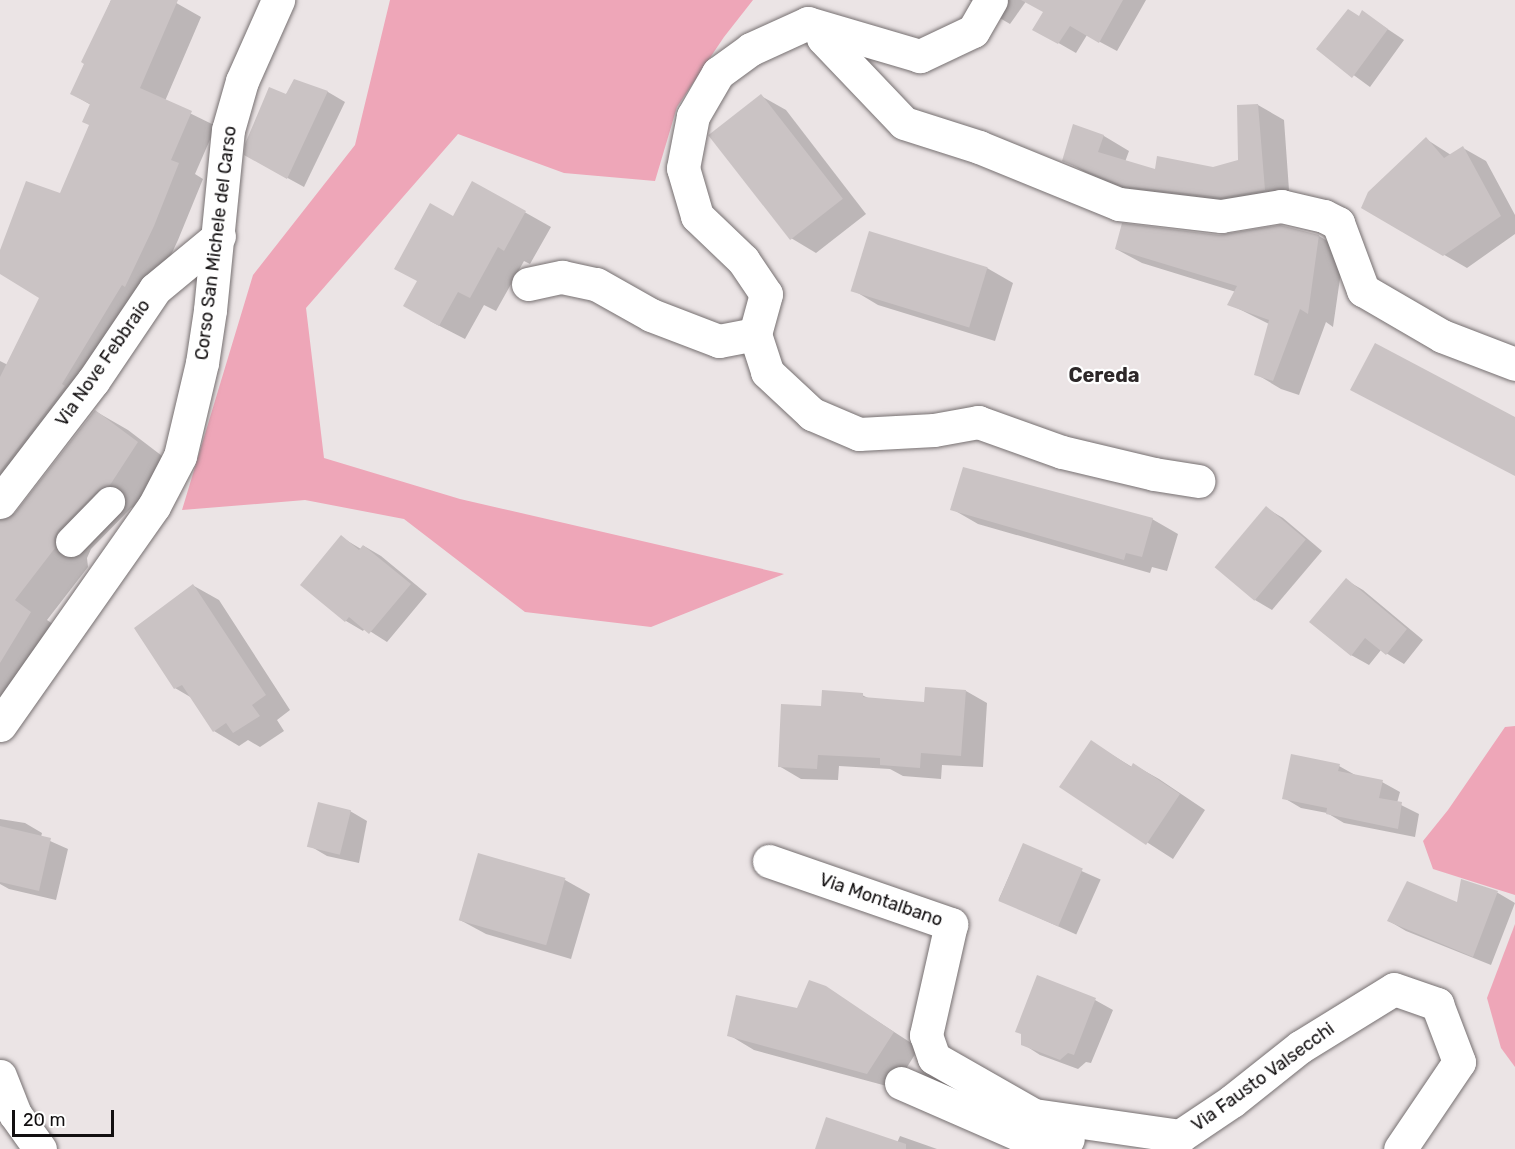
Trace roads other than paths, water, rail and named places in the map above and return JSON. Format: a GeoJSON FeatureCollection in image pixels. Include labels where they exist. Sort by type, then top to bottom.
{"type":"FeatureCollection","features":[{"type":"Feature","properties":{"kind":"street","name":"Corso San Michele del Carso"},"geometry":{"type":"LineString","coordinates":[[0,725],[154,506],[176,464],[188,429],[202,363],[219,236],[228,130],[242,81],[278,0]]}},
{"type":"Feature","properties":{"kind":"street"},"geometry":{"type":"LineString","coordinates":[[991,0],[973,31],[920,56],[808,23],[751,49],[718,73],[693,116],[683,168],[697,216],[743,260],[766,294],[755,334],[767,372],[812,414],[859,434],[934,430],[978,422],[1062,452],[1154,474],[1198,481]]}},
{"type":"Feature","properties":{"kind":"street"},"geometry":{"type":"LineString","coordinates":[[822,28],[823,38],[904,123],[979,147],[1119,204],[1221,216],[1281,206],[1324,216],[1338,223],[1363,290],[1442,336],[1515,364]]}},
{"type":"Feature","properties":{"kind":"street","name":"Via Nove Febbraio"},"geometry":{"type":"LineString","coordinates":[[0,502],[93,381],[155,289],[219,236]]}},
{"type":"Feature","properties":{"kind":"street"},"geometry":{"type":"LineString","coordinates":[[528,284],[562,277],[596,284],[651,315],[719,341],[755,334]]}},
{"type":"Feature","properties":{"kind":"street"},"geometry":{"type":"LineString","coordinates":[[71,542],[110,502]]}},
{"type":"Feature","properties":{"kind":"street","name":"Via Montalbano"},"geometry":{"type":"LineString","coordinates":[[769,861],[951,924],[926,1035],[934,1058],[1034,1114],[1174,1143]]}},
{"type":"Feature","properties":{"kind":"street","name":"Via Fausto Valsecchi"},"geometry":{"type":"LineString","coordinates":[[1174,1143],[1300,1047],[1394,989],[1437,1004],[1459,1062],[1400,1149]]}},
{"type":"Feature","properties":{"kind":"street"},"geometry":{"type":"LineString","coordinates":[[0,1076],[15,1114],[39,1149]]}},
{"type":"Feature","properties":{"kind":"street"},"geometry":{"type":"LineString","coordinates":[[901,1083],[1018,1134],[1174,1143]]}},
{"type":"Feature","properties":{"kind":"street"},"geometry":{"type":"LineString","coordinates":[[28,1149],[39,1149]]}},
{"type":"Feature","properties":{"kind":"district","name":"Cereda"},"geometry":{"type":"Point","coordinates":[1104,375]}}]}
